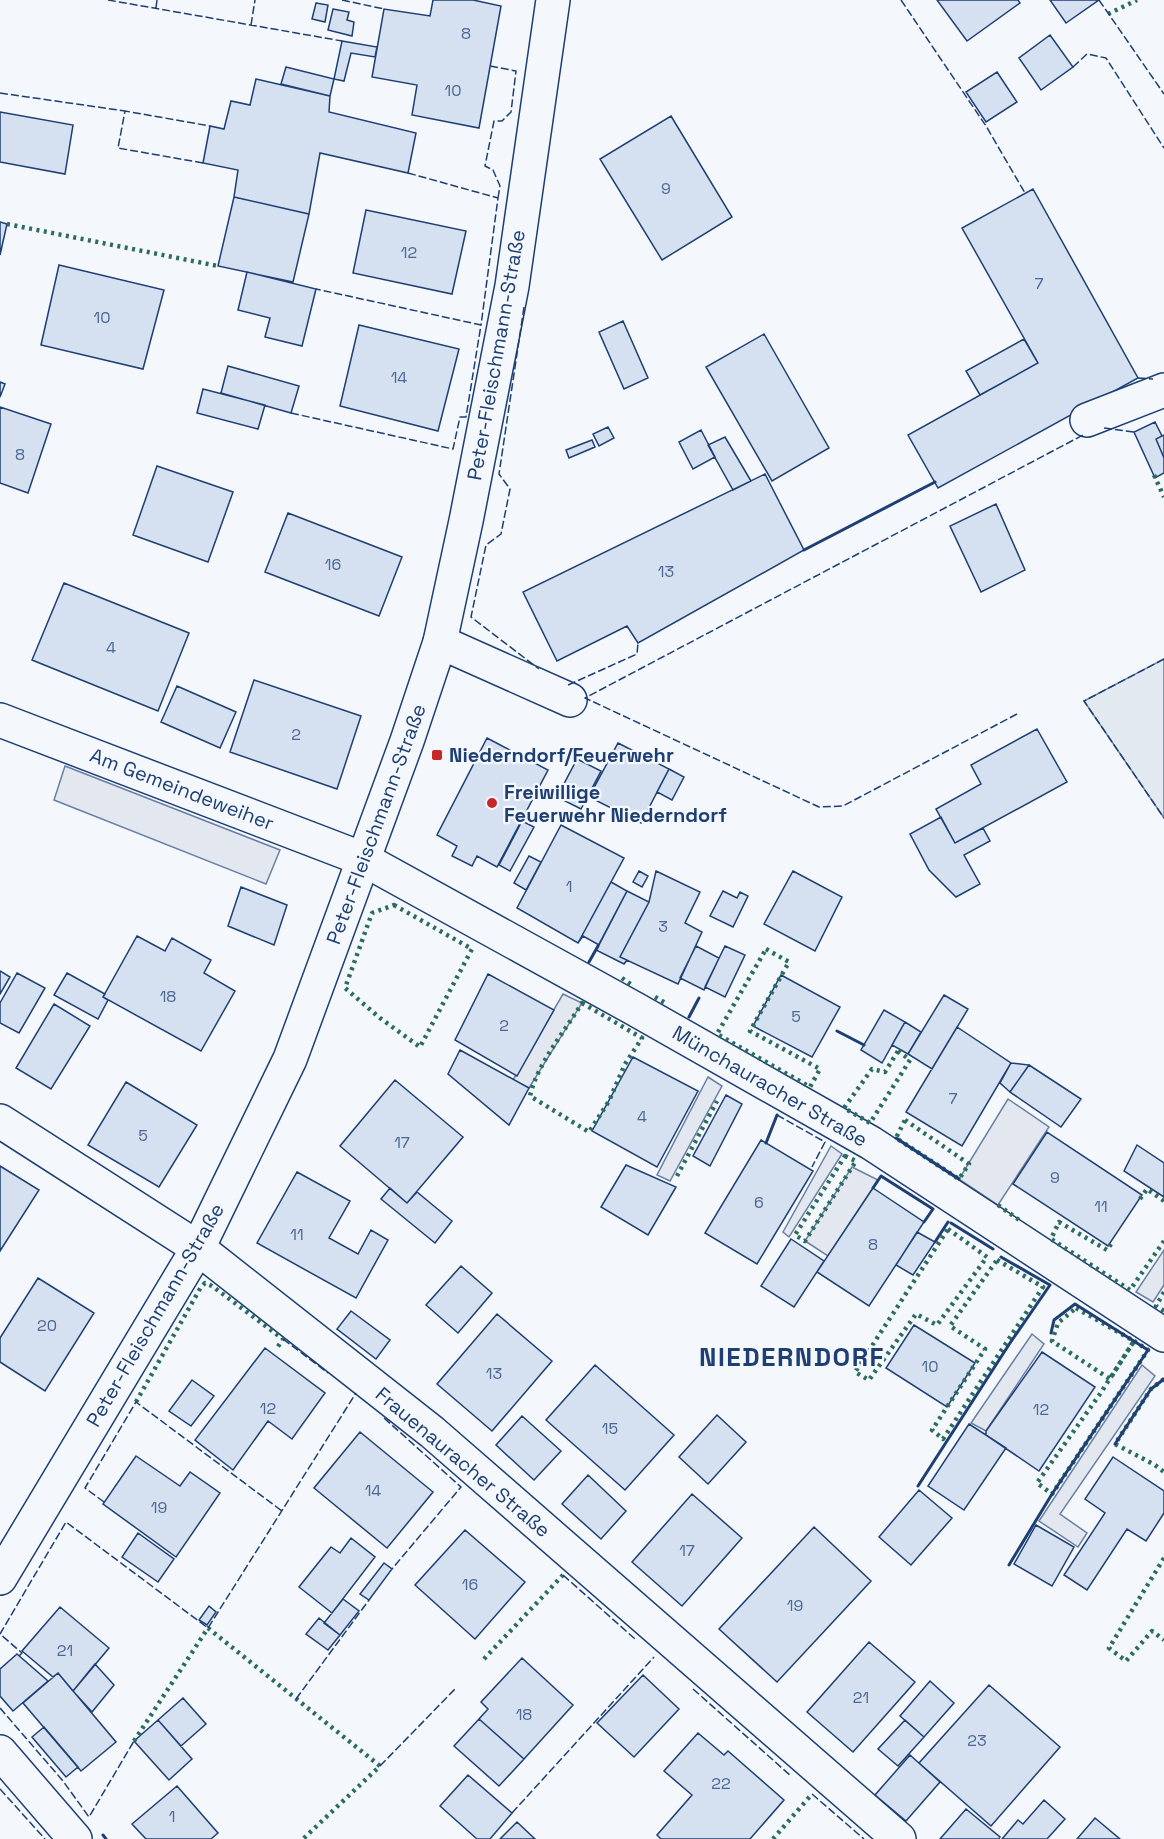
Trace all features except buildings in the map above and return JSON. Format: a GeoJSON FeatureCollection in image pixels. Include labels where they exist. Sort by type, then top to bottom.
{"type":"FeatureCollection","features":[{"type":"Feature","properties":{"kind":"street","name":"Peter-Fleischmann-Straße"},"geometry":{"type":"LineString","coordinates":[[0,1578],[198,1248],[290,1059],[407,741],[440,642],[512,286],[553,0]]}},
{"type":"Feature","properties":{"kind":"street"},"geometry":{"type":"LineString","coordinates":[[1087,420],[1164,390]]}},
{"type":"Feature","properties":{"kind":"street"},"geometry":{"type":"LineString","coordinates":[[440,642],[570,700]]}},
{"type":"Feature","properties":{"kind":"street","name":"Am Gemeindeweiher"},"geometry":{"type":"LineString","coordinates":[[4,729],[363,859]]}},
{"type":"Feature","properties":{"kind":"street","name":"Münchauracher Straße"},"geometry":{"type":"LineString","coordinates":[[363,859],[635,1009],[871,1143],[1164,1335]]}},
{"type":"Feature","properties":{"kind":"street","name":"Frauenauracher Straße"},"geometry":{"type":"LineString","coordinates":[[0,1121],[198,1248],[432,1432],[899,1839]]}},
{"type":"Feature","properties":{"kind":"street"},"geometry":{"type":"LineString","coordinates":[[0,1752],[75,1839]]}},
{"type":"Feature","properties":{"kind":"shaded area"},"geometry":{"type":"Polygon","coordinates":[[[1164,659],[1164,818],[1084,701],[1164,659]]]}},
{"type":"Feature","properties":{"kind":"shaded area"},"geometry":{"type":"Polygon","coordinates":[[[65,766],[280,850],[266,884],[54,800],[65,766]]]}},
{"type":"Feature","properties":{"kind":"shaded area"},"geometry":{"type":"Polygon","coordinates":[[[563,994],[582,1003],[529,1088],[513,1080],[563,994]]]}},
{"type":"Feature","properties":{"kind":"shaded area"},"geometry":{"type":"Polygon","coordinates":[[[708,1077],[722,1086],[670,1181],[657,1175],[708,1077]]]}},
{"type":"Feature","properties":{"kind":"shaded area"},"geometry":{"type":"Polygon","coordinates":[[[1008,1099],[1049,1127],[998,1205],[959,1179],[1008,1099]]]}},
{"type":"Feature","properties":{"kind":"shaded area"},"geometry":{"type":"Polygon","coordinates":[[[831,1146],[842,1154],[789,1237],[783,1232],[831,1146]]]}},
{"type":"Feature","properties":{"kind":"shaded area"},"geometry":{"type":"Polygon","coordinates":[[[852,1167],[878,1180],[828,1256],[805,1241],[852,1167]]]}},
{"type":"Feature","properties":{"kind":"shaded area"},"geometry":{"type":"Polygon","coordinates":[[[1164,1250],[1164,1285],[1153,1302],[1136,1292],[1164,1250]]]}},
{"type":"Feature","properties":{"kind":"shaded area"},"geometry":{"type":"Polygon","coordinates":[[[1032,1334],[1044,1344],[986,1431],[971,1423],[1032,1334]]]}},
{"type":"Feature","properties":{"kind":"shaded area"},"geometry":{"type":"Polygon","coordinates":[[[1142,1365],[1155,1376],[1060,1514],[1087,1533],[1078,1547],[1039,1521],[1142,1365]]]}},
{"type":"Feature","properties":{"kind":"hedge"},"geometry":{"type":"LineString","coordinates":[[1108,14],[1137,0]]}},
{"type":"Feature","properties":{"kind":"hedge"},"geometry":{"type":"LineString","coordinates":[[7,224],[218,266]]}},
{"type":"Feature","properties":{"kind":"hedge"},"geometry":{"type":"LineString","coordinates":[[1154,475],[1164,497]]}},
{"type":"Feature","properties":{"kind":"hedge"},"geometry":{"type":"LineString","coordinates":[[394,905],[472,949],[420,1047],[380,1018],[345,988],[372,913],[394,905]]}},
{"type":"Feature","properties":{"kind":"hedge"},"geometry":{"type":"LineString","coordinates":[[766,949],[789,962],[750,1031],[820,1069],[810,1087],[717,1034],[766,949]]}},
{"type":"Feature","properties":{"kind":"hedge"},"geometry":{"type":"LineString","coordinates":[[622,978],[633,986]]}},
{"type":"Feature","properties":{"kind":"hedge"},"geometry":{"type":"LineString","coordinates":[[655,997],[667,1004]]}},
{"type":"Feature","properties":{"kind":"hedge"},"geometry":{"type":"LineString","coordinates":[[582,1003],[642,1038],[625,1064],[609,1101],[589,1132],[530,1096],[545,1060],[582,1003]]}},
{"type":"Feature","properties":{"kind":"hedge"},"geometry":{"type":"LineString","coordinates":[[898,1051],[910,1060],[870,1123],[844,1108],[872,1069],[885,1072],[898,1051]]}},
{"type":"Feature","properties":{"kind":"hedge"},"geometry":{"type":"LineString","coordinates":[[677,1176],[717,1101]]}},
{"type":"Feature","properties":{"kind":"hedge"},"geometry":{"type":"LineString","coordinates":[[905,1120],[969,1164],[959,1179],[896,1138],[905,1120]]}},
{"type":"Feature","properties":{"kind":"hedge"},"geometry":{"type":"LineString","coordinates":[[845,1156],[856,1161],[805,1241],[795,1235],[845,1156]]}},
{"type":"Feature","properties":{"kind":"hedge"},"geometry":{"type":"LineString","coordinates":[[1140,1199],[1147,1189],[1164,1201]]}},
{"type":"Feature","properties":{"kind":"hedge"},"geometry":{"type":"LineString","coordinates":[[998,1205],[1022,1222]]}},
{"type":"Feature","properties":{"kind":"hedge"},"geometry":{"type":"LineString","coordinates":[[1111,1244],[1107,1250],[1059,1222],[1051,1239],[1130,1290],[1164,1241]]}},
{"type":"Feature","properties":{"kind":"hedge"},"geometry":{"type":"LineString","coordinates":[[948,1229],[987,1257],[937,1325],[916,1314],[869,1380],[855,1372],[948,1229]]}},
{"type":"Feature","properties":{"kind":"hedge"},"geometry":{"type":"LineString","coordinates":[[997,1260],[1043,1287],[943,1439],[932,1430],[985,1349],[950,1326],[997,1260]]}},
{"type":"Feature","properties":{"kind":"hedge"},"geometry":{"type":"LineString","coordinates":[[136,1402],[205,1283],[283,1339],[277,1348]]}},
{"type":"Feature","properties":{"kind":"hedge"},"geometry":{"type":"LineString","coordinates":[[1164,1292],[1156,1306],[1164,1311]]}},
{"type":"Feature","properties":{"kind":"hedge"},"geometry":{"type":"LineString","coordinates":[[1076,1308],[1134,1341],[1110,1379],[1052,1341],[1058,1323],[1076,1308]]}},
{"type":"Feature","properties":{"kind":"hedge"},"geometry":{"type":"LineString","coordinates":[[1134,1341],[1148,1350],[1052,1494],[1037,1483],[1100,1394],[1134,1341]]}},
{"type":"Feature","properties":{"kind":"hedge"},"geometry":{"type":"LineString","coordinates":[[1164,1379],[1151,1389],[1115,1444],[1164,1472]]}},
{"type":"Feature","properties":{"kind":"hedge"},"geometry":{"type":"LineString","coordinates":[[1164,1558],[1109,1648],[1126,1661],[1152,1631],[1164,1640]]}},
{"type":"Feature","properties":{"kind":"hedge"},"geometry":{"type":"LineString","coordinates":[[484,1659],[563,1575]]}},
{"type":"Feature","properties":{"kind":"hedge"},"geometry":{"type":"LineString","coordinates":[[134,1741],[208,1628],[380,1766],[303,1839]]}},
{"type":"Feature","properties":{"kind":"hedge"},"geometry":{"type":"LineString","coordinates":[[773,1839],[812,1794]]}},
{"type":"Feature","properties":{"kind":"fence"},"geometry":{"type":"LineString","coordinates":[[108,0],[342,41]]}},
{"type":"Feature","properties":{"kind":"fence"},"geometry":{"type":"LineString","coordinates":[[156,8],[157,0]]}},
{"type":"Feature","properties":{"kind":"fence"},"geometry":{"type":"LineString","coordinates":[[251,25],[255,0]]}},
{"type":"Feature","properties":{"kind":"fence"},"geometry":{"type":"LineString","coordinates":[[342,0],[384,9]]}},
{"type":"Feature","properties":{"kind":"fence"},"geometry":{"type":"LineString","coordinates":[[901,0],[986,126],[1025,193]]}},
{"type":"Feature","properties":{"kind":"fence"},"geometry":{"type":"LineString","coordinates":[[1099,0],[1164,94]]}},
{"type":"Feature","properties":{"kind":"fence"},"geometry":{"type":"LineString","coordinates":[[1073,67],[1087,54],[1106,58],[1164,148]]}},
{"type":"Feature","properties":{"kind":"fence"},"geometry":{"type":"LineString","coordinates":[[490,66],[516,71],[511,112],[502,121],[494,121],[485,166],[493,170],[500,186],[498,198]]}},
{"type":"Feature","properties":{"kind":"fence"},"geometry":{"type":"LineString","coordinates":[[0,93],[125,111]]}},
{"type":"Feature","properties":{"kind":"fence"},"geometry":{"type":"LineString","coordinates":[[203,163],[118,148],[125,111],[210,126]]}},
{"type":"Feature","properties":{"kind":"fence"},"geometry":{"type":"LineString","coordinates":[[408,173],[498,198],[481,325]]}},
{"type":"Feature","properties":{"kind":"fence"},"geometry":{"type":"LineString","coordinates":[[291,413],[453,449],[460,417],[466,417],[481,325],[316,289]]}},
{"type":"Feature","properties":{"kind":"fence"},"geometry":{"type":"LineString","coordinates":[[524,307],[499,474],[510,489],[501,534],[486,545],[471,617],[539,669]]}},
{"type":"Feature","properties":{"kind":"fence"},"geometry":{"type":"LineString","coordinates":[[1138,378],[1153,379]]}},
{"type":"Feature","properties":{"kind":"fence"},"geometry":{"type":"LineString","coordinates":[[1104,428],[1134,432]]}},
{"type":"Feature","properties":{"kind":"fence"},"geometry":{"type":"LineString","coordinates":[[1017,714],[843,806],[819,807],[585,698],[1085,434]]}},
{"type":"Feature","properties":{"kind":"fence"},"geometry":{"type":"LineString","coordinates":[[568,685],[637,654],[638,643]]}},
{"type":"Feature","properties":{"kind":"fence"},"geometry":{"type":"LineString","coordinates":[[1164,659],[1084,701],[1164,818]]}},
{"type":"Feature","properties":{"kind":"fence"},"geometry":{"type":"LineString","coordinates":[[777,1115],[825,1142],[812,1167]]}},
{"type":"Feature","properties":{"kind":"fence"},"geometry":{"type":"LineString","coordinates":[[283,1339],[328,1373]]}},
{"type":"Feature","properties":{"kind":"fence"},"geometry":{"type":"LineString","coordinates":[[19,1656],[22,1653],[0,1634],[66,1522],[208,1628],[356,1393]]}},
{"type":"Feature","properties":{"kind":"fence"},"geometry":{"type":"LineString","coordinates":[[104,1502],[85,1488],[136,1402],[282,1511]]}},
{"type":"Feature","properties":{"kind":"fence"},"geometry":{"type":"LineString","coordinates":[[384,1418],[461,1487],[392,1569]]}},
{"type":"Feature","properties":{"kind":"fence"},"geometry":{"type":"LineString","coordinates":[[563,1575],[635,1639]]}},
{"type":"Feature","properties":{"kind":"fence"},"geometry":{"type":"LineString","coordinates":[[296,1699],[369,1600]]}},
{"type":"Feature","properties":{"kind":"fence"},"geometry":{"type":"LineString","coordinates":[[512,1813],[654,1657]]}},
{"type":"Feature","properties":{"kind":"fence"},"geometry":{"type":"LineString","coordinates":[[380,1766],[456,1688]]}},
{"type":"Feature","properties":{"kind":"fence"},"geometry":{"type":"LineString","coordinates":[[693,1689],[791,1776]]}},
{"type":"Feature","properties":{"kind":"fence"},"geometry":{"type":"LineString","coordinates":[[0,1708],[63,1781],[89,1817],[134,1741]]}},
{"type":"Feature","properties":{"kind":"fence"},"geometry":{"type":"LineString","coordinates":[[0,1789],[45,1839]]}},
{"type":"Feature","properties":{"kind":"fence"},"geometry":{"type":"LineString","coordinates":[[812,1794],[864,1839]]}},
{"type":"Feature","properties":{"kind":"wall"},"geometry":{"type":"LineString","coordinates":[[804,550],[935,482]]}},
{"type":"Feature","properties":{"kind":"wall"},"geometry":{"type":"LineString","coordinates":[[589,962],[598,946]]}},
{"type":"Feature","properties":{"kind":"wall"},"geometry":{"type":"LineString","coordinates":[[689,1017],[699,998]]}},
{"type":"Feature","properties":{"kind":"wall"},"geometry":{"type":"LineString","coordinates":[[837,1031],[864,1045]]}},
{"type":"Feature","properties":{"kind":"wall"},"geometry":{"type":"LineString","coordinates":[[766,1143],[777,1115]]}},
{"type":"Feature","properties":{"kind":"wall"},"geometry":{"type":"LineString","coordinates":[[896,1138],[959,1179]]}},
{"type":"Feature","properties":{"kind":"wall"},"geometry":{"type":"LineString","coordinates":[[873,1188],[881,1176],[933,1209],[924,1222]]}},
{"type":"Feature","properties":{"kind":"wall"},"geometry":{"type":"LineString","coordinates":[[935,1242],[948,1222]]}},
{"type":"Feature","properties":{"kind":"wall"},"geometry":{"type":"LineString","coordinates":[[951,1223],[993,1249]]}},
{"type":"Feature","properties":{"kind":"wall"},"geometry":{"type":"LineString","coordinates":[[918,1486],[1050,1285],[1001,1257]]}},
{"type":"Feature","properties":{"kind":"wall"},"geometry":{"type":"LineString","coordinates":[[1009,1565],[1052,1494],[1148,1350],[1075,1304],[1054,1320],[1051,1333]]}},
{"type":"Feature","properties":{"kind":"wall"},"geometry":{"type":"LineString","coordinates":[[1115,1444],[1151,1389],[1164,1379]]}},
{"type":"Feature","properties":{"kind":"wall"},"geometry":{"type":"LineString","coordinates":[[103,1835],[106,1839]]}},
{"type":"Feature","properties":{"kind":"place","name":"Niederndorf/Feuerwehr"},"geometry":{"type":"Point","coordinates":[437,755]}},
{"type":"Feature","properties":{"kind":"place","name":"Freiwillige Feuerwehr Niederndorf"},"geometry":{"type":"Point","coordinates":[492,803]}},
{"type":"Feature","properties":{"kind":"district","name":"NIEDERNDORF"},"geometry":{"type":"Point","coordinates":[792,1357]}}]}
